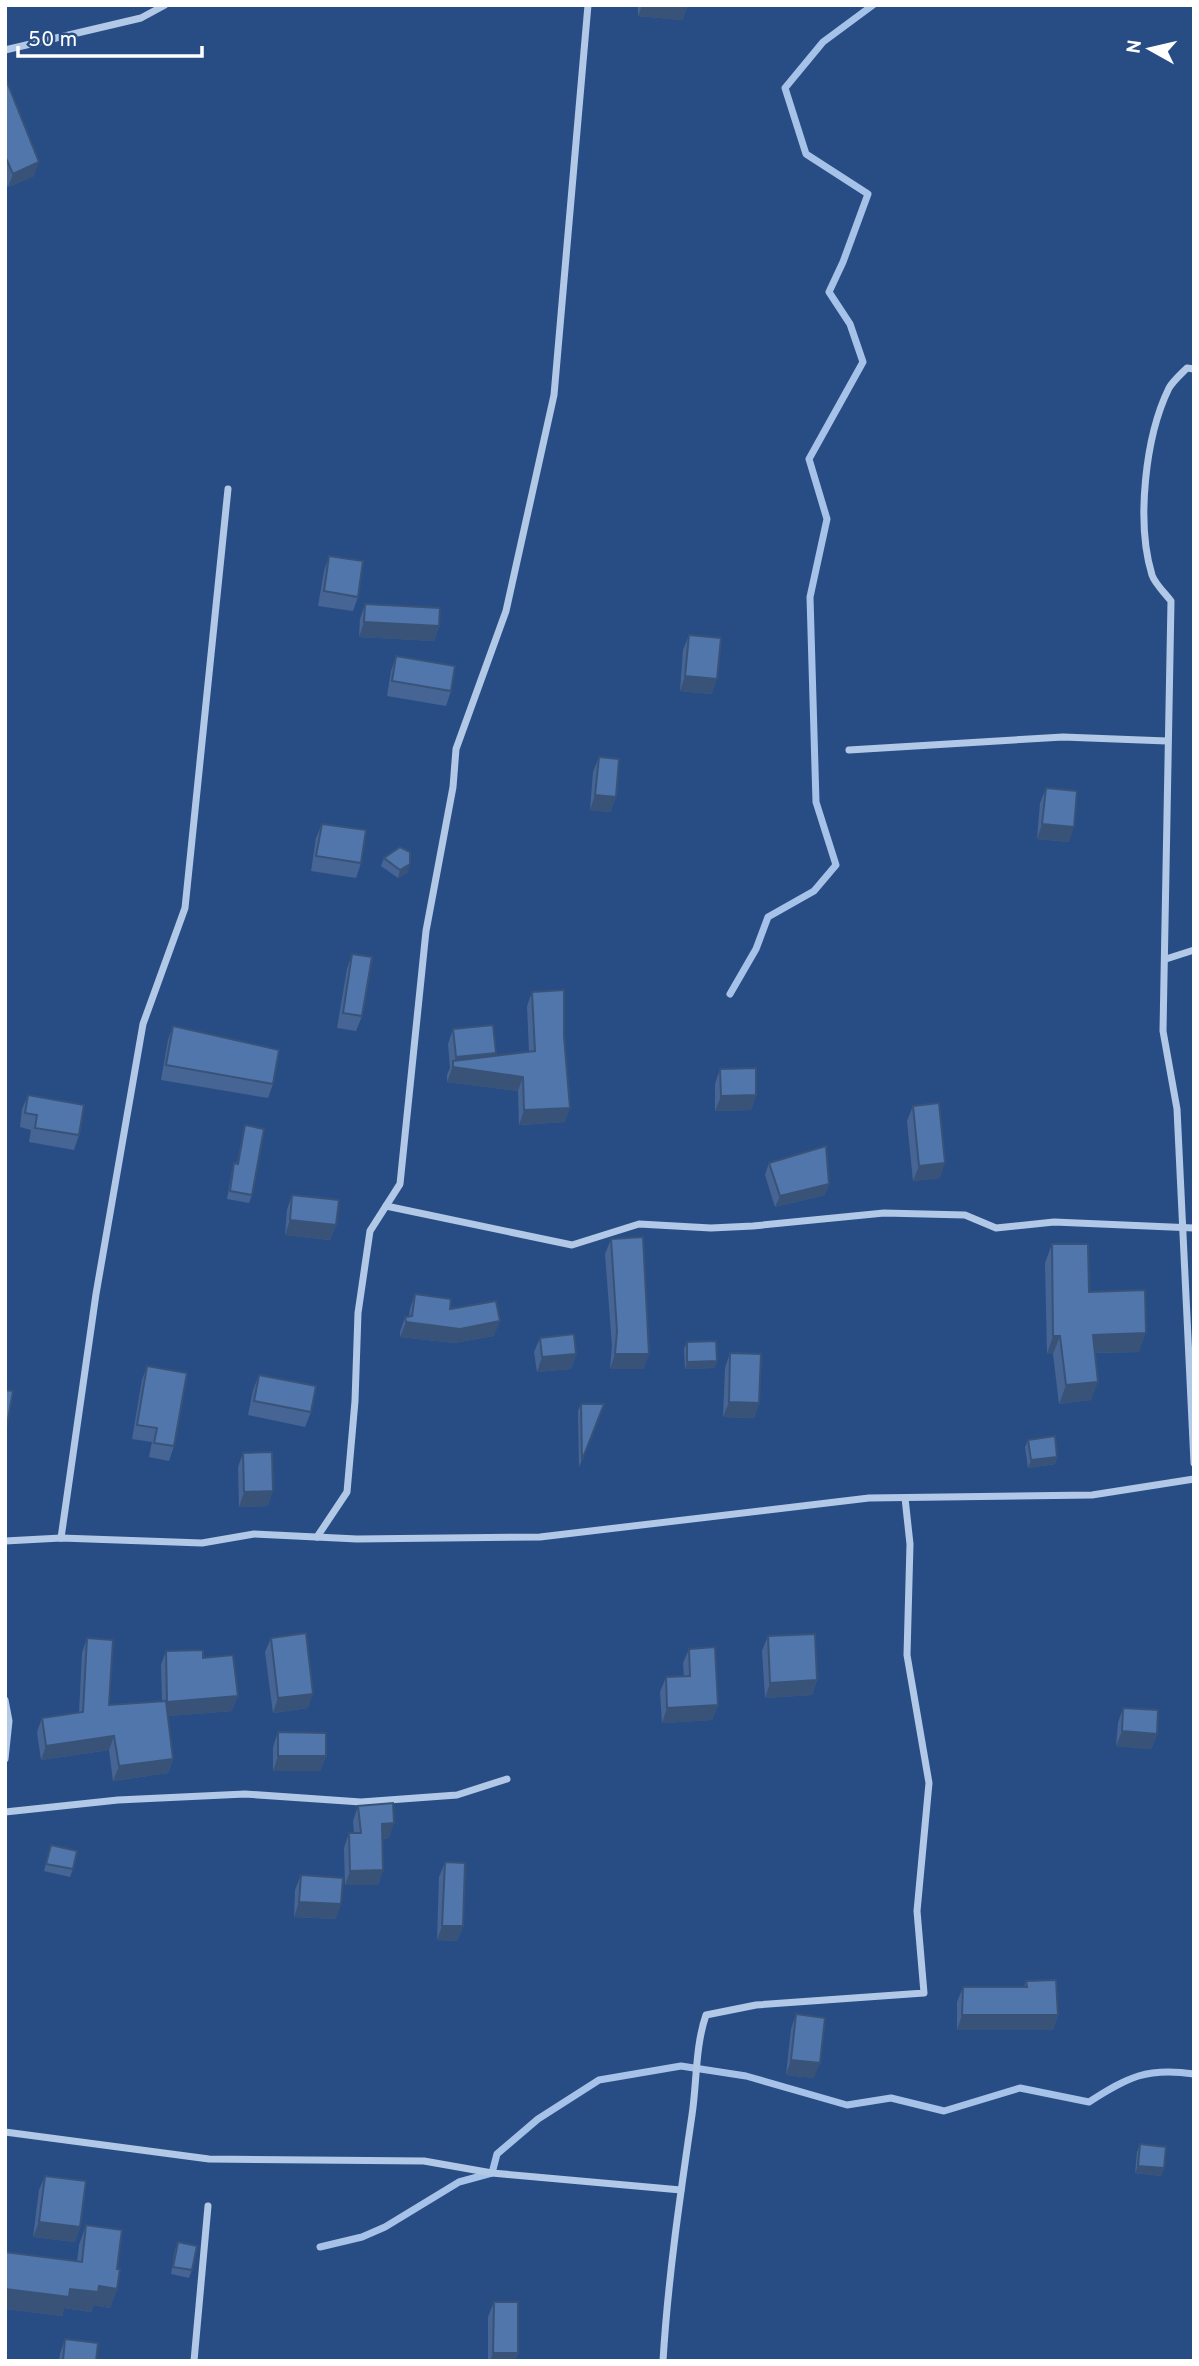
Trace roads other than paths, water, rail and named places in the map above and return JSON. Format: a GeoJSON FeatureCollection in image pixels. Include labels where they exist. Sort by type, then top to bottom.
{"type":"FeatureCollection","features":[{"type":"Feature","properties":{"kind":"street"},"geometry":{"type":"LineString","coordinates":[[5,50],[141,18],[165,5]]}},
{"type":"Feature","properties":{"kind":"street"},"geometry":{"type":"LineString","coordinates":[[317,1537],[347,1492],[355,1401],[358,1313],[370,1231],[400,1184],[426,931],[453,787],[456,749],[506,611],[554,396],[589,5]]}},
{"type":"Feature","properties":{"kind":"street"},"geometry":{"type":"LineString","coordinates":[[1194,369],[1187,368],[1169,386],[1152,451],[1143,529],[1153,578],[1171,601],[1163,1031],[1177,1109],[1194,1463]]}},
{"type":"Feature","properties":{"kind":"street"},"geometry":{"type":"LineString","coordinates":[[61,1538],[96,1294],[143,1024],[185,908],[228,489]]}},
{"type":"Feature","properties":{"kind":"street"},"geometry":{"type":"LineString","coordinates":[[849,750],[1063,737],[1167,741]]}},
{"type":"Feature","properties":{"kind":"street"},"geometry":{"type":"LineString","coordinates":[[1166,960],[1194,950]]}},
{"type":"Feature","properties":{"kind":"street"},"geometry":{"type":"LineString","coordinates":[[386,1206],[572,1245],[639,1224],[711,1228],[884,1213],[965,1215],[996,1228],[1054,1222],[1194,1227]]}},
{"type":"Feature","properties":{"kind":"street"},"geometry":{"type":"LineString","coordinates":[[5,1541],[61,1538],[202,1543],[254,1534],[317,1537],[540,1537],[869,1498],[1092,1495],[1194,1479]]}},
{"type":"Feature","properties":{"kind":"street"},"geometry":{"type":"LineString","coordinates":[[663,2361],[667,2292],[700,2033],[706,2015],[756,2005],[924,1993],[917,1911],[929,1783],[907,1655],[910,1544],[905,1497]]}},
{"type":"Feature","properties":{"kind":"street"},"geometry":{"type":"LineString","coordinates":[[5,1700],[9,1721],[5,1759]]}},
{"type":"Feature","properties":{"kind":"street"},"geometry":{"type":"LineString","coordinates":[[5,1811],[118,1800],[246,1794],[361,1802],[457,1795],[507,1779]]}},
{"type":"Feature","properties":{"kind":"street"},"geometry":{"type":"LineString","coordinates":[[5,2132],[209,2159],[424,2161],[492,2173],[681,2190]]}},
{"type":"Feature","properties":{"kind":"street"},"geometry":{"type":"LineString","coordinates":[[194,2361],[208,2206]]}},
{"type":"Feature","properties":{"kind":"waterway"},"geometry":{"type":"LineString","coordinates":[[730,994],[756,949],[768,917],[814,891],[836,865],[816,802],[810,597],[827,519],[809,459],[863,362],[850,324],[829,292],[868,194],[806,154],[785,88],[823,42],[873,5]]}},
{"type":"Feature","properties":{"kind":"waterway"},"geometry":{"type":"LineString","coordinates":[[320,2247],[362,2237],[385,2227],[459,2182],[492,2173],[497,2154],[538,2119],[599,2080],[681,2066],[746,2076],[847,2105],[891,2098],[944,2111],[1020,2088],[1089,2102],[1138,2076],[1163,2072],[1194,2074]]}}]}
